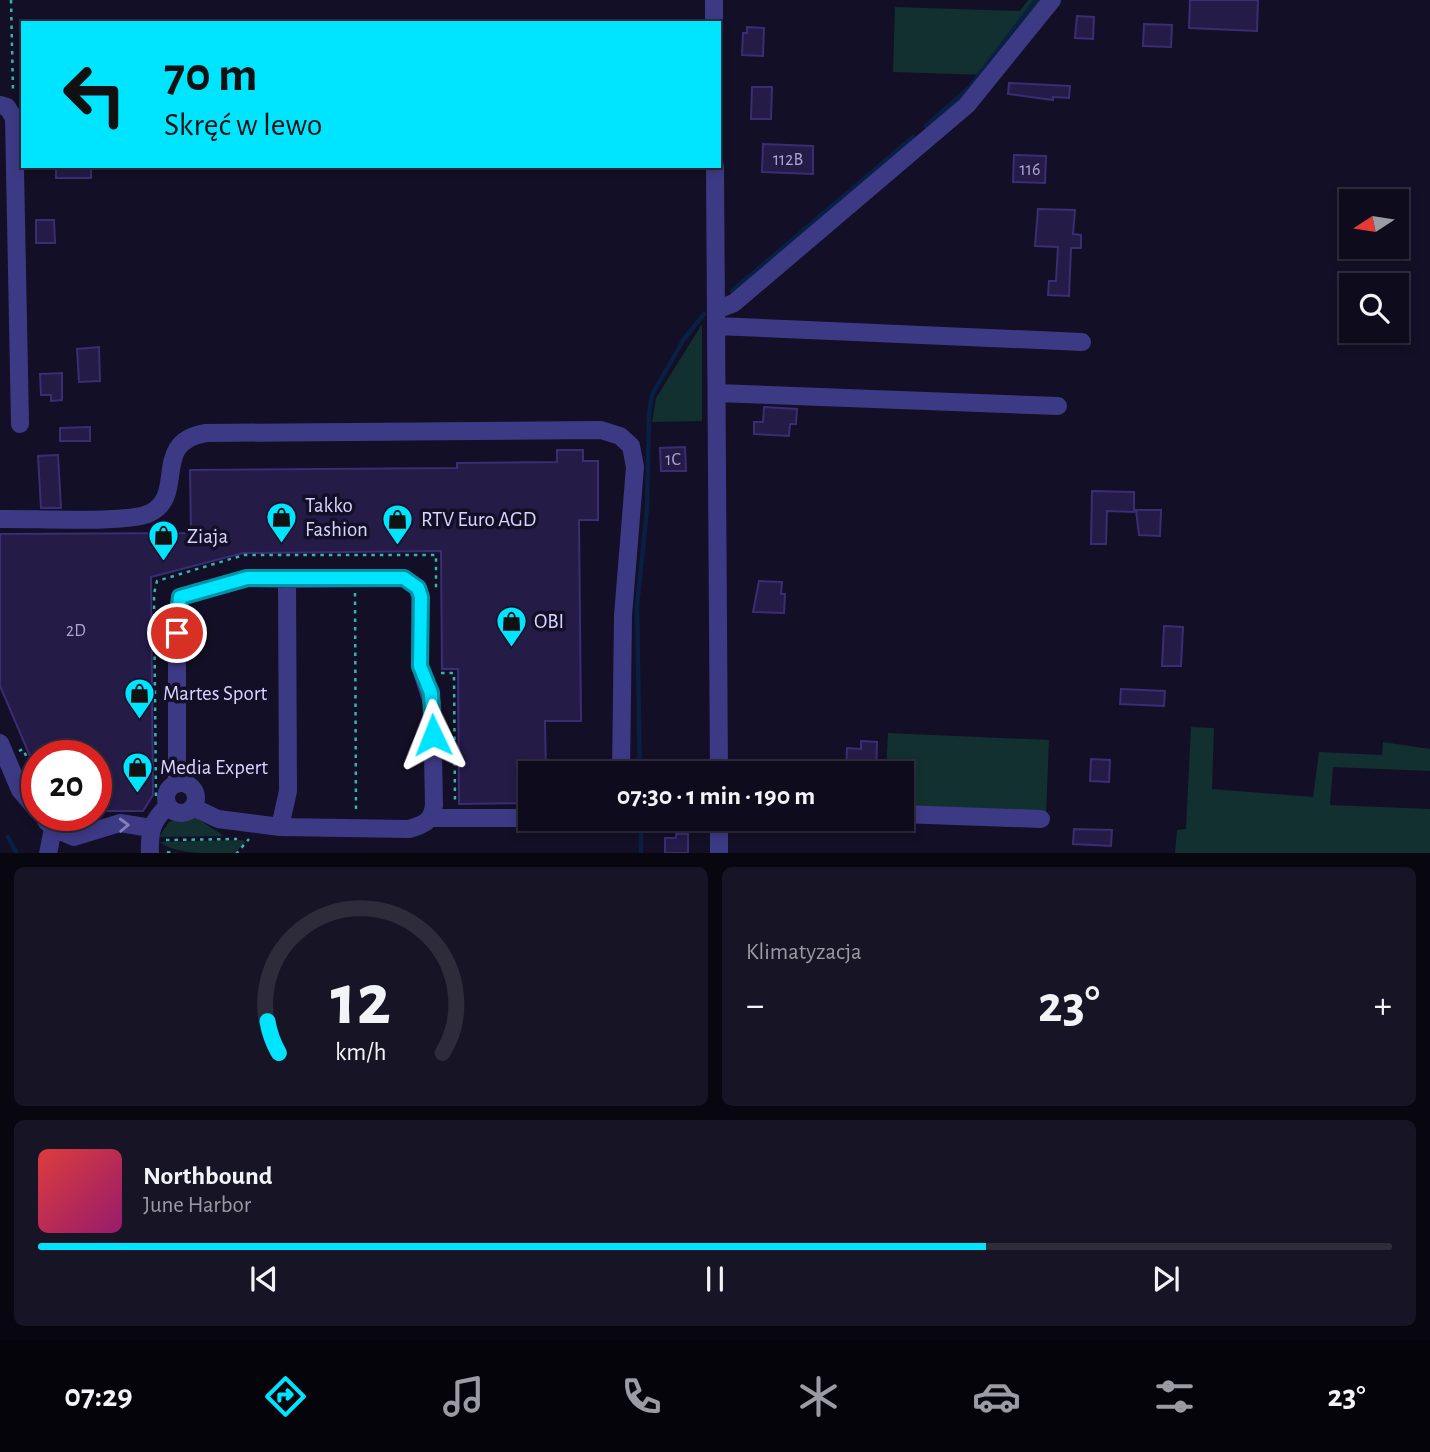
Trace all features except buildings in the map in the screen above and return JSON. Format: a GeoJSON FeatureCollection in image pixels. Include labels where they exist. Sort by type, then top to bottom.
{"type":"FeatureCollection","features":[{"type":"Feature","properties":{"kind":"street"},"geometry":{"type":"LineString","coordinates":[[714,0],[714,21]]}},
{"type":"Feature","properties":{"kind":"street"},"geometry":{"type":"LineString","coordinates":[[716,318],[967,105],[1052,0]]}},
{"type":"Feature","properties":{"kind":"street"},"geometry":{"type":"LineString","coordinates":[[4,106],[14,118],[20,424]]}},
{"type":"Feature","properties":{"kind":"street"},"geometry":{"type":"LineString","coordinates":[[715,168],[719,761]]}},
{"type":"Feature","properties":{"kind":"street"},"geometry":{"type":"LineString","coordinates":[[716,318],[1082,342]]}},
{"type":"Feature","properties":{"kind":"street"},"geometry":{"type":"LineString","coordinates":[[717,393],[1058,406]]}},
{"type":"Feature","properties":{"kind":"street"},"geometry":{"type":"LineString","coordinates":[[0,519],[131,518],[152,513],[165,499],[171,459],[176,449],[185,440],[206,433],[601,430],[616,434],[631,446],[635,467],[623,616],[621,761]]}},
{"type":"Feature","properties":{"kind":"street"},"geometry":{"type":"LineString","coordinates":[[177,784],[177,616],[180,597],[247,578],[404,578],[418,588],[421,597],[420,666],[432,703],[434,805],[431,817],[424,825],[409,829],[280,827],[218,819],[192,807]]}},
{"type":"Feature","properties":{"kind":"street"},"geometry":{"type":"LineString","coordinates":[[280,827],[288,791],[288,579]]}},
{"type":"Feature","properties":{"kind":"street"},"geometry":{"type":"LineString","coordinates":[[0,743],[21,791]]}},
{"type":"Feature","properties":{"kind":"street"},"geometry":{"type":"LineString","coordinates":[[185,783],[193,789],[196,798],[192,807],[179,813],[168,806],[166,795],[177,784],[185,783]]}},
{"type":"Feature","properties":{"kind":"street"},"geometry":{"type":"LineString","coordinates":[[150,853],[151,828],[168,806]]}},
{"type":"Feature","properties":{"kind":"street"},"geometry":{"type":"LineString","coordinates":[[914,814],[1041,819]]}},
{"type":"Feature","properties":{"kind":"street"},"geometry":{"type":"LineString","coordinates":[[431,817],[518,818]]}},
{"type":"Feature","properties":{"kind":"street"},"geometry":{"type":"LineString","coordinates":[[112,825],[120,823],[151,828]]}},
{"type":"Feature","properties":{"kind":"street"},"geometry":{"type":"LineString","coordinates":[[47,831],[48,853]]}},
{"type":"Feature","properties":{"kind":"street"},"geometry":{"type":"LineString","coordinates":[[63,831],[74,837],[94,831]]}},
{"type":"Feature","properties":{"kind":"street"},"geometry":{"type":"LineString","coordinates":[[719,831],[719,853]]}},
{"type":"Feature","properties":{"kind":"path"},"geometry":{"type":"LineString","coordinates":[[4,106],[13,95],[11,0]]}},
{"type":"Feature","properties":{"kind":"path"},"geometry":{"type":"LineString","coordinates":[[355,555],[357,829]]}},
{"type":"Feature","properties":{"kind":"path"},"geometry":{"type":"LineString","coordinates":[[236,853],[249,839]]}},
{"type":"Feature","properties":{"kind":"green space"},"geometry":{"type":"Polygon","coordinates":[[[1028,0],[1044,0],[986,75],[893,72],[895,7],[1020,11],[1028,0]]]}},
{"type":"Feature","properties":{"kind":"green space"},"geometry":{"type":"Polygon","coordinates":[[[702,324],[702,421],[652,422],[656,398],[702,324]]]}},
{"type":"Feature","properties":{"kind":"green space"},"geometry":{"type":"Polygon","coordinates":[[[1191,727],[1214,728],[1212,789],[1313,797],[1319,752],[1382,755],[1383,742],[1430,749],[1430,771],[1333,767],[1330,805],[1430,809],[1430,853],[1175,853],[1177,830],[1186,829],[1191,727]]]}},
{"type":"Feature","properties":{"kind":"green space"},"geometry":{"type":"Polygon","coordinates":[[[888,733],[1049,740],[1046,815],[914,809],[914,761],[887,761],[888,733]]]}},
{"type":"Feature","properties":{"kind":"green space"},"geometry":{"type":"Polygon","coordinates":[[[188,816],[197,818],[224,836],[159,837],[169,822],[188,816]]]}},
{"type":"Feature","properties":{"kind":"green space"},"geometry":{"type":"Polygon","coordinates":[[[243,840],[245,843],[234,853],[204,853],[174,849],[160,842],[243,840]]]}},
{"type":"Feature","properties":{"kind":"waterway"},"geometry":{"type":"LineString","coordinates":[[926,126],[970,87],[1036,0]]}},
{"type":"Feature","properties":{"kind":"waterway"},"geometry":{"type":"LineString","coordinates":[[732,291],[913,137]]}},
{"type":"Feature","properties":{"kind":"waterway"},"geometry":{"type":"LineString","coordinates":[[640,761],[637,606],[647,509],[649,414],[652,395],[684,339],[704,314]]}},
{"type":"Feature","properties":{"kind":"waterway"},"geometry":{"type":"LineString","coordinates":[[641,831],[641,853]]}},
{"type":"Feature","properties":{"kind":"waterway"},"geometry":{"type":"LineString","coordinates":[[8,837],[16,853]]}},
{"type":"Feature","properties":{"kind":"place","name":"Takko Fashion"},"geometry":{"type":"Point","coordinates":[282,544]}},
{"type":"Feature","properties":{"kind":"place","name":"RTV Euro AGD"},"geometry":{"type":"Point","coordinates":[398,546]}},
{"type":"Feature","properties":{"kind":"place","name":"Ziaja"},"geometry":{"type":"Point","coordinates":[164,563]}},
{"type":"Feature","properties":{"kind":"place","name":"OBI"},"geometry":{"type":"Point","coordinates":[511,648]}},
{"type":"Feature","properties":{"kind":"place","name":"Martes Sport"},"geometry":{"type":"Point","coordinates":[140,720]}},
{"type":"Feature","properties":{"kind":"place","name":"Media Expert"},"geometry":{"type":"Point","coordinates":[137,794]}},
{"type":"Feature","properties":{"kind":"route"},"geometry":{"type":"LineString","coordinates":[[177,633],[180,597],[192,591],[247,578],[404,578],[418,588],[421,597],[420,666],[431,693],[433,735]]}}]}
